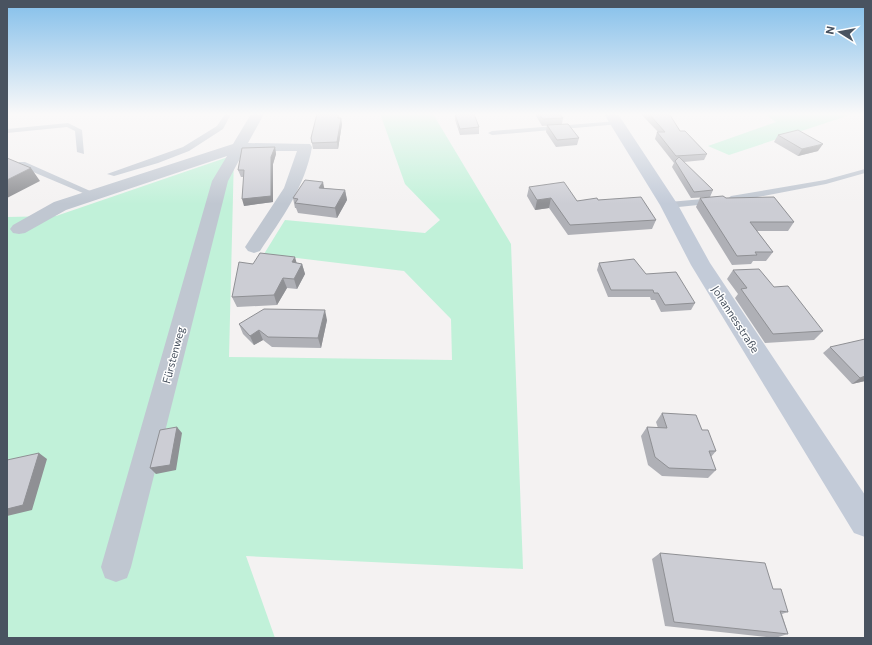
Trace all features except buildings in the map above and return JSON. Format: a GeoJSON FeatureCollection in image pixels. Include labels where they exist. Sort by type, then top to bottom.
{"type":"FeatureCollection","features":[{"type":"Feature","properties":{"kind":"main road","name":"Johannesstraße"},"geometry":{"type":"LineString","coordinates":[[631,144],[669,205],[701,265],[865,522]]}},
{"type":"Feature","properties":{"kind":"street","name":"Fürstenweg"},"geometry":{"type":"LineString","coordinates":[[116,567],[220,181],[242,144]]}},
{"type":"Feature","properties":{"kind":"street"},"geometry":{"type":"LineString","coordinates":[[19,229],[60,206],[240,147],[305,147],[302,167],[284,204],[254,247]]}},
{"type":"Feature","properties":{"kind":"lane"},"geometry":{"type":"LineString","coordinates":[[80,144],[81,152]]}},
{"type":"Feature","properties":{"kind":"lane"},"geometry":{"type":"LineString","coordinates":[[111,174],[155,161],[186,149],[194,144]]}},
{"type":"Feature","properties":{"kind":"lane"},"geometry":{"type":"LineString","coordinates":[[22,164],[93,194]]}},
{"type":"Feature","properties":{"kind":"lane"},"geometry":{"type":"LineString","coordinates":[[669,205],[742,198],[826,182],[865,171]]}},
{"type":"Feature","properties":{"kind":"green space"},"geometry":{"type":"Polygon","coordinates":[[[391,144],[451,144],[511,244],[523,569],[246,556],[275,638],[7,638],[7,217],[56,216],[234,155],[229,357],[452,360],[451,319],[404,271],[264,254],[285,220],[425,233],[440,220],[405,184],[391,144]]]}},
{"type":"Feature","properties":{"kind":"green space"},"geometry":{"type":"Polygon","coordinates":[[[713,144],[762,144],[729,155],[708,146],[713,144]]]}}]}
